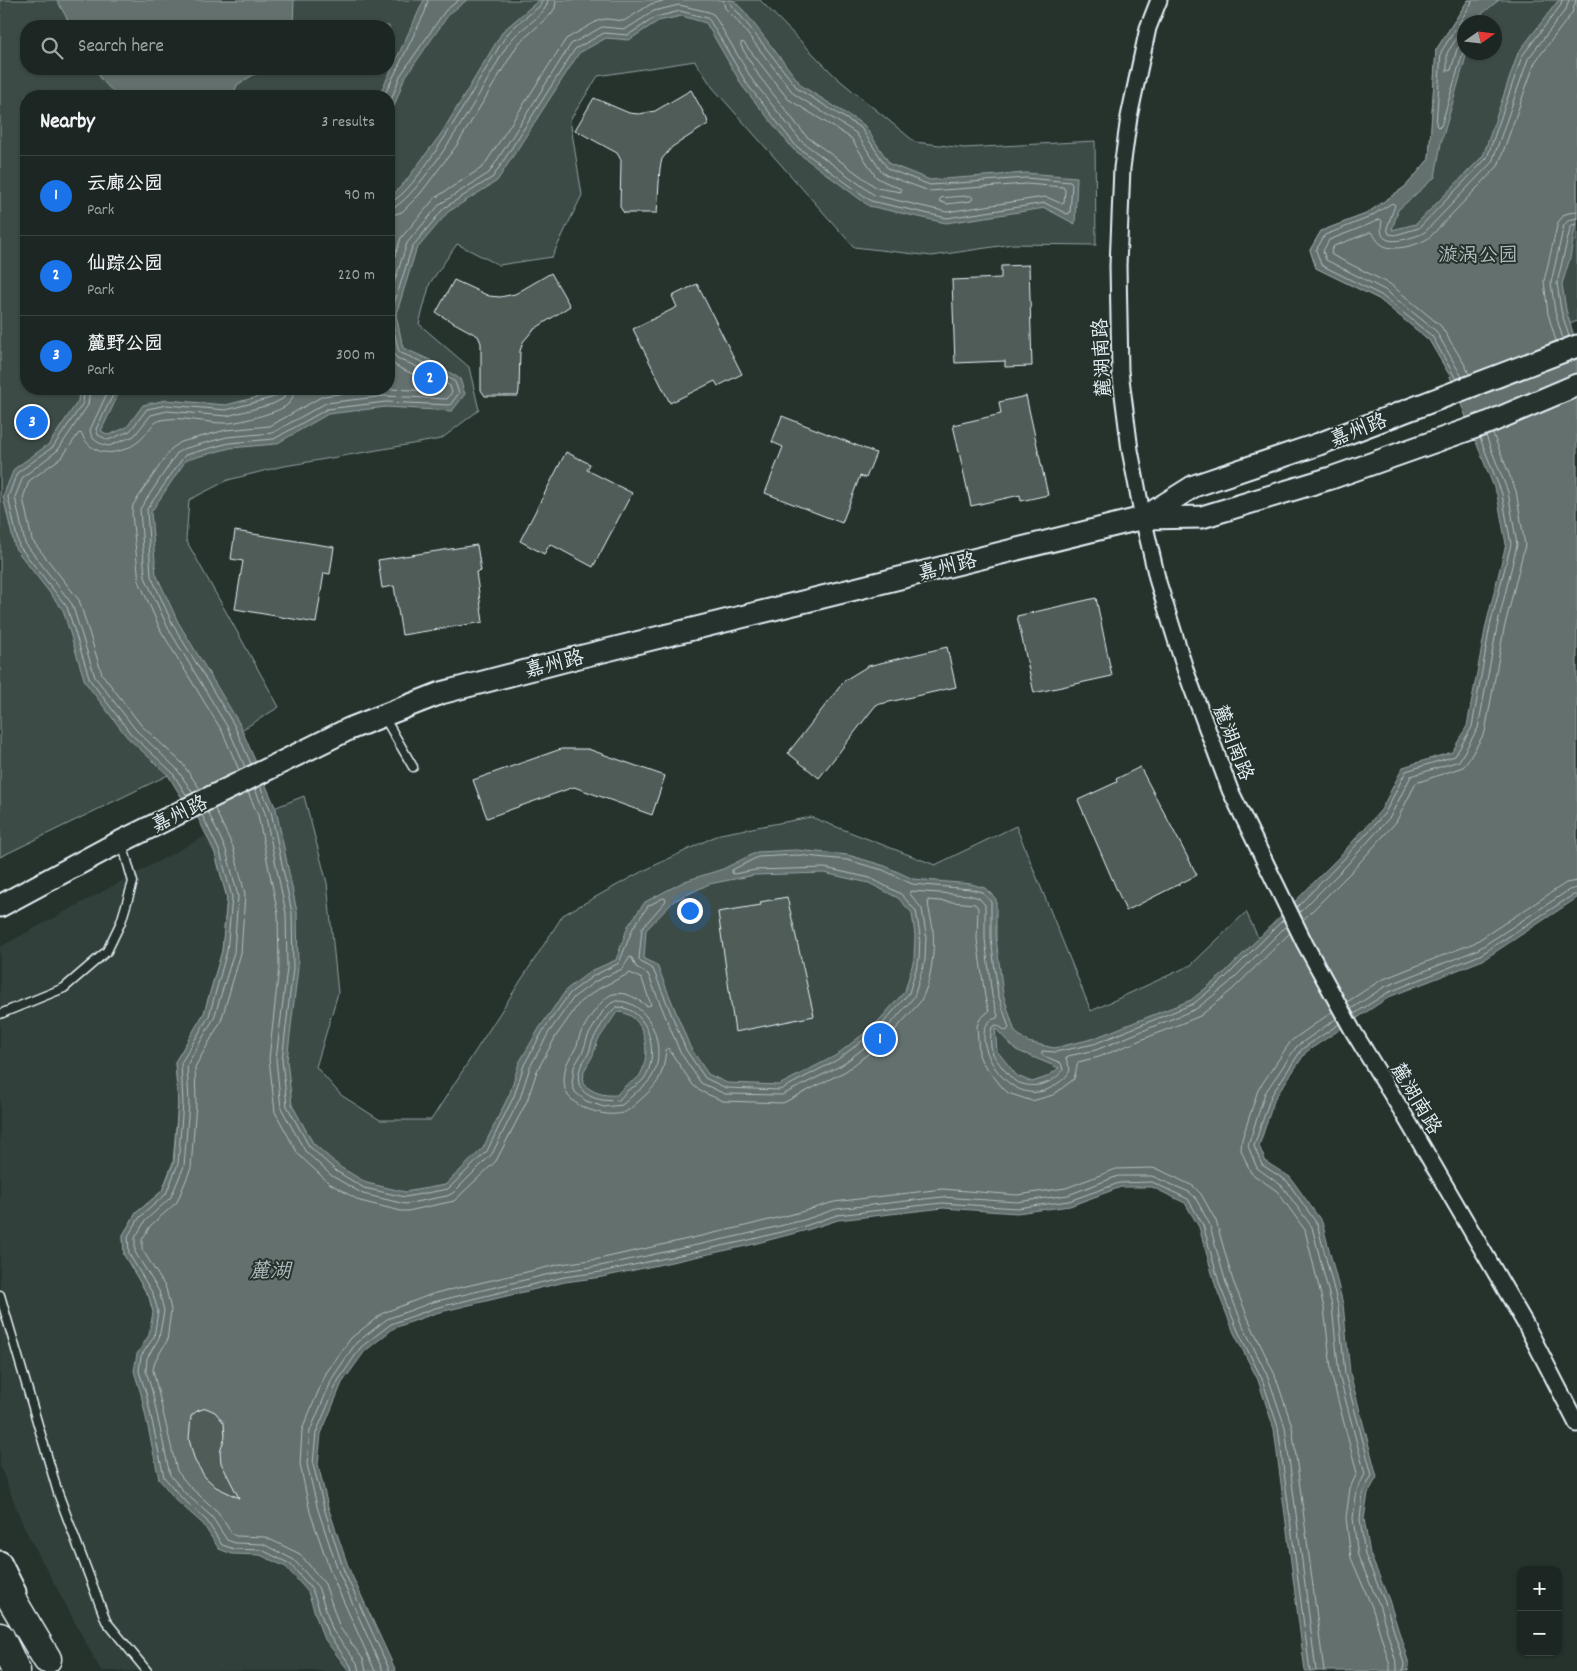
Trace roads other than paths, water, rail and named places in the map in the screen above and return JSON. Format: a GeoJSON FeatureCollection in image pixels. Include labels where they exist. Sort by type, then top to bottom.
{"type":"FeatureCollection","features":[{"type":"Feature","properties":{"kind":"highway"},"geometry":{"type":"LineString","coordinates":[[0,1580],[50,1665]]}},
{"type":"Feature","properties":{"kind":"highway"},"geometry":{"type":"LineString","coordinates":[[0,1637],[16,1671]]}},
{"type":"Feature","properties":{"kind":"street","name":"麓湖南路"},"geometry":{"type":"LineString","coordinates":[[1159,0],[1148,28],[1130,108],[1122,168],[1118,266],[1120,371],[1130,450],[1158,582],[1186,672],[1230,790],[1305,944],[1353,1031],[1403,1113],[1526,1325],[1577,1424]]}},
{"type":"Feature","properties":{"kind":"street","name":"嘉州路"},"geometry":{"type":"LineString","coordinates":[[1143,518],[1194,486],[1320,444],[1577,346]]}},
{"type":"Feature","properties":{"kind":"street","name":"嘉州路"},"geometry":{"type":"LineString","coordinates":[[0,906],[122,841],[349,728],[441,693],[1143,518],[1202,517],[1331,478],[1490,422],[1577,385]]}},
{"type":"Feature","properties":{"kind":"street"},"geometry":{"type":"LineString","coordinates":[[0,1562],[50,1665]]}},
{"type":"Feature","properties":{"kind":"lane"},"geometry":{"type":"LineString","coordinates":[[383,715],[413,766]]}},
{"type":"Feature","properties":{"kind":"lane"},"geometry":{"type":"LineString","coordinates":[[0,1014],[64,988],[107,951],[121,922],[133,882],[122,841]]}},
{"type":"Feature","properties":{"kind":"lane"},"geometry":{"type":"LineString","coordinates":[[0,1295],[58,1494],[106,1620],[147,1671]]}},
{"type":"Feature","properties":{"kind":"water"},"geometry":{"type":"Polygon","coordinates":[[[57,0],[294,0],[293,20],[68,20],[57,0]]]}},
{"type":"Feature","properties":{"kind":"water"},"geometry":{"type":"Polygon","coordinates":[[[424,0],[467,0],[449,14],[404,79],[395,104],[395,90],[382,90],[389,75],[395,75],[395,62],[424,0]]]}},
{"type":"Feature","properties":{"kind":"water","name":"麓湖"},"geometry":{"type":"Polygon","coordinates":[[[539,0],[733,0],[744,11],[802,86],[864,125],[890,164],[930,180],[1026,173],[1077,177],[1075,224],[1045,208],[946,223],[869,206],[793,149],[743,87],[706,23],[682,16],[658,21],[629,40],[606,38],[579,53],[497,181],[448,212],[416,250],[396,315],[403,348],[430,360],[460,379],[465,394],[452,411],[386,407],[328,414],[276,444],[230,448],[186,460],[151,512],[156,574],[178,622],[239,723],[276,809],[297,912],[298,968],[287,1060],[292,1105],[313,1143],[340,1167],[367,1183],[405,1192],[445,1185],[483,1148],[510,1093],[519,1063],[540,1027],[567,989],[591,971],[616,960],[628,926],[645,902],[685,881],[723,869],[757,852],[796,850],[848,855],[885,866],[913,879],[971,884],[985,888],[996,899],[996,938],[1003,994],[1015,1032],[1028,1042],[1054,1048],[1092,1039],[1191,1000],[1221,976],[1338,858],[1381,810],[1403,767],[1452,752],[1467,726],[1486,625],[1506,544],[1497,495],[1449,374],[1429,340],[1379,299],[1316,268],[1310,250],[1321,231],[1366,214],[1406,186],[1429,159],[1436,50],[1457,17],[1457,60],[1465,60],[1441,143],[1435,177],[1398,210],[1392,230],[1416,224],[1483,156],[1518,53],[1557,2],[1560,0],[1577,0],[1577,216],[1570,258],[1562,284],[1566,310],[1577,346],[1577,898],[1483,960],[1389,997],[1306,1052],[1275,1098],[1259,1146],[1266,1162],[1290,1177],[1322,1222],[1343,1304],[1350,1373],[1377,1477],[1368,1493],[1364,1519],[1370,1554],[1389,1600],[1409,1664],[1408,1671],[1305,1671],[1274,1429],[1258,1380],[1234,1333],[1216,1287],[1199,1227],[1185,1203],[1152,1187],[1121,1187],[1070,1206],[1017,1213],[943,1208],[838,1220],[746,1246],[602,1277],[565,1282],[436,1313],[394,1328],[365,1351],[342,1383],[321,1434],[318,1464],[328,1507],[349,1569],[396,1671],[349,1671],[323,1637],[308,1592],[286,1567],[260,1555],[232,1554],[219,1549],[203,1524],[176,1500],[159,1479],[141,1394],[134,1371],[137,1354],[149,1335],[153,1312],[149,1297],[124,1255],[123,1235],[136,1213],[162,1191],[174,1162],[178,1103],[175,1062],[204,1013],[222,951],[227,898],[215,853],[198,818],[180,795],[168,775],[127,737],[85,682],[63,610],[15,548],[3,496],[14,469],[49,444],[78,401],[78,395],[118,395],[101,431],[109,435],[127,427],[143,405],[166,400],[226,405],[265,395],[395,395],[395,193],[441,134],[503,31],[539,0]],[[824,873],[755,875],[709,884],[674,901],[646,930],[644,959],[657,965],[690,1047],[708,1074],[727,1083],[779,1085],[835,1056],[875,1025],[905,991],[914,959],[915,935],[912,913],[898,898],[869,883],[824,873]],[[617,1012],[598,1040],[593,1055],[584,1071],[583,1084],[591,1090],[607,1095],[617,1095],[625,1086],[640,1075],[644,1067],[646,1046],[644,1036],[635,1019],[627,1014],[617,1012]],[[995,1028],[997,1051],[1017,1076],[1032,1082],[1047,1077],[1059,1068],[1016,1050],[995,1028]]]}},
{"type":"Feature","properties":{"kind":"water","name":"麓湖"},"geometry":{"type":"Polygon","coordinates":[[[1468,0],[1499,0],[1480,15],[1458,15],[1468,0]]]}},
{"type":"Feature","properties":{"kind":"water"},"geometry":{"type":"Polygon","coordinates":[[[99,75],[253,75],[237,85],[235,90],[111,90],[99,75]]]}},
{"type":"Feature","properties":{"kind":"place","name":"仙踪公园"},"geometry":{"type":"Point","coordinates":[430,378]}},
{"type":"Feature","properties":{"kind":"place","name":"麓野公园"},"geometry":{"type":"Point","coordinates":[32,422]}},
{"type":"Feature","properties":{"kind":"place","name":"云廊公园"},"geometry":{"type":"Point","coordinates":[880,1039]}},
{"type":"Feature","properties":{"kind":"park label","name":"漩涡公园"},"geometry":{"type":"Point","coordinates":[1478,254]}}]}
